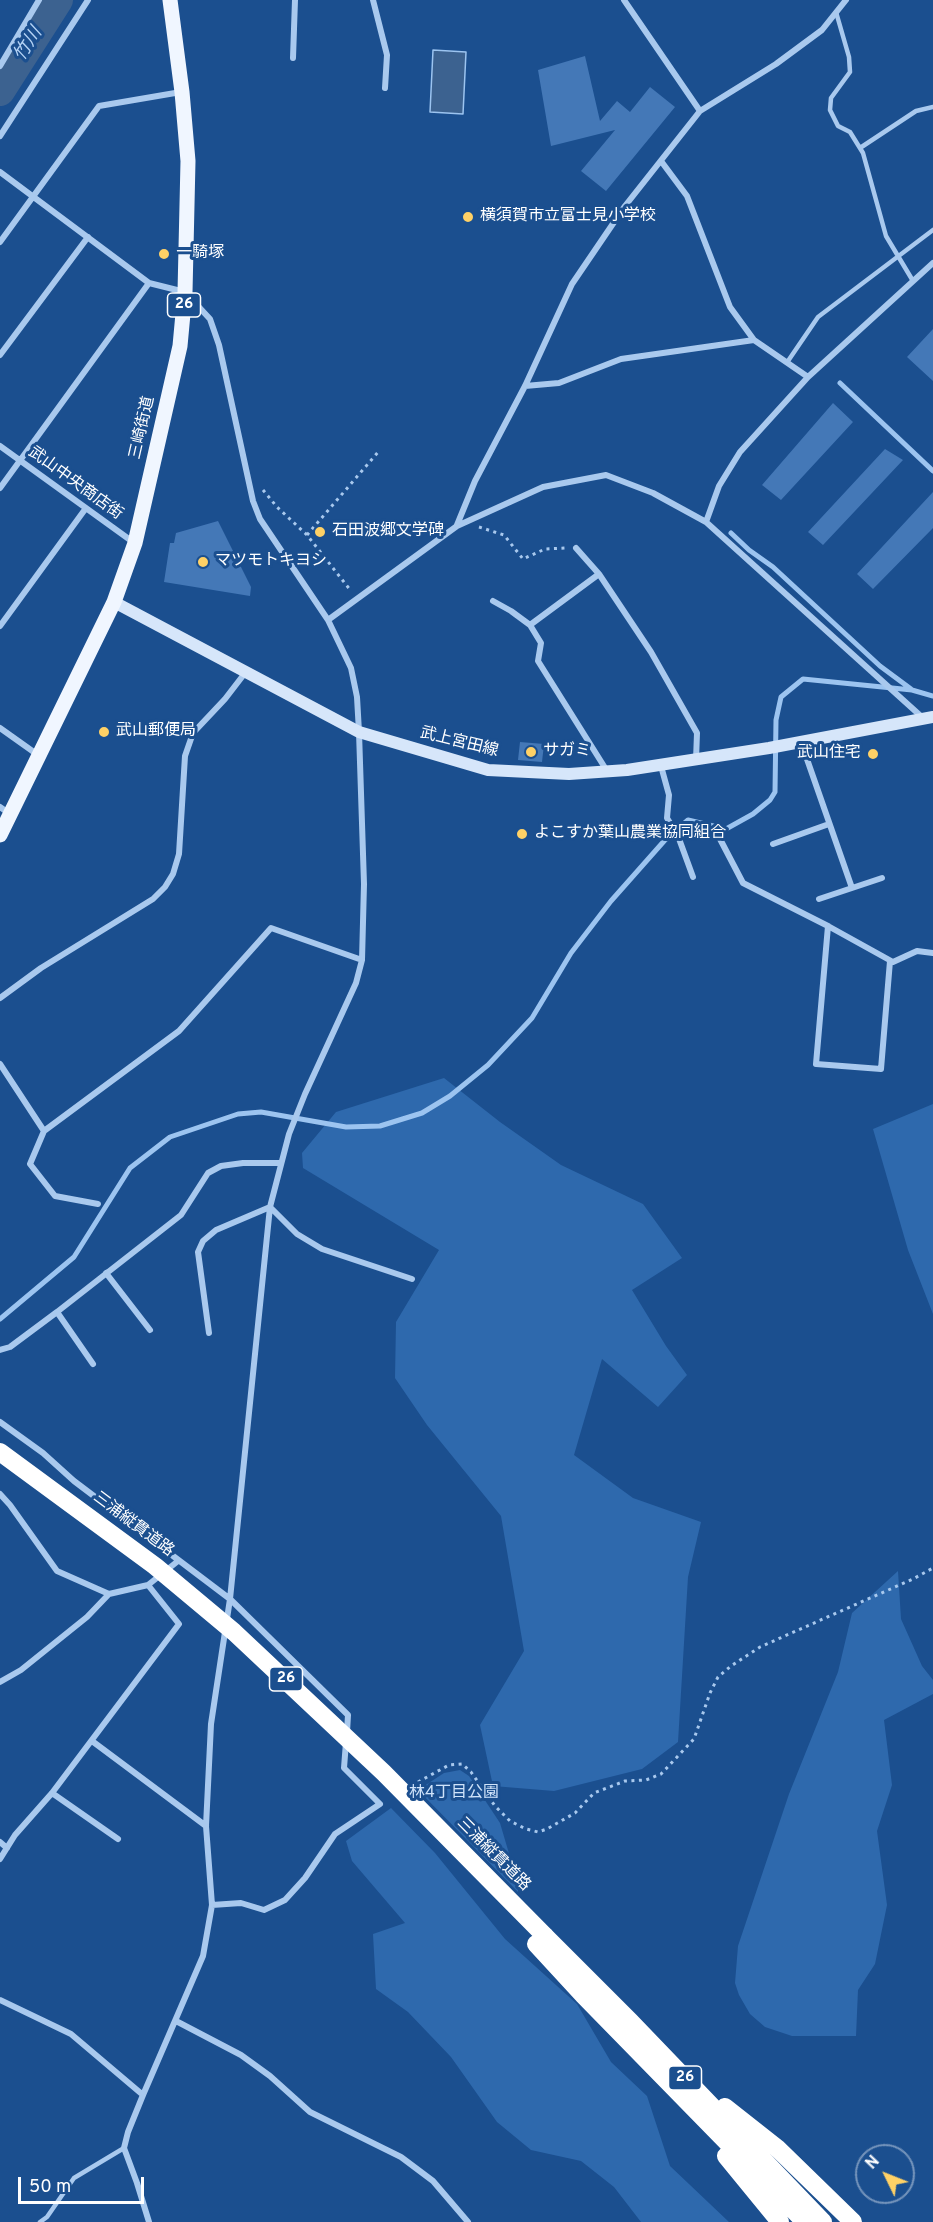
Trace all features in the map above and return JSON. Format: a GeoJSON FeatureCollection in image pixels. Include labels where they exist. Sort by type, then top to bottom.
{"type":"FeatureCollection","features":[{"type":"Feature","properties":{"kind":"highway","name":"三浦縦貫道路"},"geometry":{"type":"LineString","coordinates":[[0,1452],[155,1566],[242,1639],[384,1773],[541,1940],[668,2070],[823,2222]]}},
{"type":"Feature","properties":{"kind":"highway","name":"三浦縦貫道路"},"geometry":{"type":"LineString","coordinates":[[0,1463],[148,1574],[256,1664],[541,1940]]}},
{"type":"Feature","properties":{"kind":"highway","name":"三浦縦貫道路"},"geometry":{"type":"LineString","coordinates":[[668,2070],[805,2222]]}},
{"type":"Feature","properties":{"kind":"highway","name":"26"},"geometry":{"type":"LineString","coordinates":[[668,2070],[780,2222]]}},
{"type":"Feature","properties":{"kind":"highway","name":"26"},"geometry":{"type":"LineString","coordinates":[[668,2070],[777,2148],[854,2222]]}},
{"type":"Feature","properties":{"kind":"main road","name":"三崎街道"},"geometry":{"type":"LineString","coordinates":[[0,835],[5,811],[39,756],[114,602],[135,543],[180,346],[185,291],[188,161],[170,0]]}},
{"type":"Feature","properties":{"kind":"main road","name":"武上宮田線"},"geometry":{"type":"LineString","coordinates":[[114,602],[359,732],[488,770],[569,774],[661,766],[775,747],[928,717]]}},
{"type":"Feature","properties":{"kind":"street"},"geometry":{"type":"LineString","coordinates":[[0,66],[39,0]]}},
{"type":"Feature","properties":{"kind":"street"},"geometry":{"type":"LineString","coordinates":[[0,136],[88,0]]}},
{"type":"Feature","properties":{"kind":"street"},"geometry":{"type":"LineString","coordinates":[[292,58],[295,0]]}},
{"type":"Feature","properties":{"kind":"street"},"geometry":{"type":"LineString","coordinates":[[373,0],[387,55],[385,88]]}},
{"type":"Feature","properties":{"kind":"street"},"geometry":{"type":"LineString","coordinates":[[624,0],[700,111]]}},
{"type":"Feature","properties":{"kind":"street"},"geometry":{"type":"LineString","coordinates":[[457,525],[476,481],[525,386],[572,284],[624,206],[700,111],[776,64],[822,30],[846,0]]}},
{"type":"Feature","properties":{"kind":"street"},"geometry":{"type":"LineString","coordinates":[[0,242],[99,106],[182,92]]}},
{"type":"Feature","properties":{"kind":"street"},"geometry":{"type":"LineString","coordinates":[[661,160],[687,196],[730,307],[754,340],[808,377]]}},
{"type":"Feature","properties":{"kind":"street"},"geometry":{"type":"LineString","coordinates":[[0,172],[149,283],[185,291],[210,319],[219,345],[253,501],[260,519],[328,620],[351,668],[357,697],[364,884],[362,960],[356,983],[289,1134],[270,1207],[230,1599],[211,1724],[206,1826],[212,1905],[202,1956],[143,2095],[124,2148],[149,2222]]}},
{"type":"Feature","properties":{"kind":"street"},"geometry":{"type":"LineString","coordinates":[[0,355],[88,237]]}},
{"type":"Feature","properties":{"kind":"street"},"geometry":{"type":"LineString","coordinates":[[705,522],[719,486],[740,452],[808,377],[933,263]]}},
{"type":"Feature","properties":{"kind":"street"},"geometry":{"type":"LineString","coordinates":[[0,488],[149,283]]}},
{"type":"Feature","properties":{"kind":"street"},"geometry":{"type":"LineString","coordinates":[[525,386],[559,383],[621,358],[754,340]]}},
{"type":"Feature","properties":{"kind":"street","name":"武山中央商店街"},"geometry":{"type":"LineString","coordinates":[[0,446],[135,543]]}},
{"type":"Feature","properties":{"kind":"street"},"geometry":{"type":"LineString","coordinates":[[328,620],[457,525],[543,487],[606,475],[652,493],[705,522],[928,717]]}},
{"type":"Feature","properties":{"kind":"street"},"geometry":{"type":"LineString","coordinates":[[0,626],[86,508]]}},
{"type":"Feature","properties":{"kind":"street"},"geometry":{"type":"LineString","coordinates":[[576,548],[599,574],[651,652],[697,733],[696,761]]}},
{"type":"Feature","properties":{"kind":"street"},"geometry":{"type":"LineString","coordinates":[[530,625],[599,574]]}},
{"type":"Feature","properties":{"kind":"street"},"geometry":{"type":"LineString","coordinates":[[492,601],[512,611],[530,625],[541,643],[538,661],[607,772]]}},
{"type":"Feature","properties":{"kind":"street"},"geometry":{"type":"LineString","coordinates":[[0,998],[41,968],[153,899],[165,886],[173,874],[179,854],[184,756],[193,733],[225,699],[245,673]]}},
{"type":"Feature","properties":{"kind":"street"},"geometry":{"type":"LineString","coordinates":[[0,728],[39,756]]}},
{"type":"Feature","properties":{"kind":"street"},"geometry":{"type":"LineString","coordinates":[[801,742],[852,888]]}},
{"type":"Feature","properties":{"kind":"street"},"geometry":{"type":"LineString","coordinates":[[661,766],[669,795],[667,818],[678,836],[693,877]]}},
{"type":"Feature","properties":{"kind":"street"},"geometry":{"type":"LineString","coordinates":[[773,844],[829,824]]}},
{"type":"Feature","properties":{"kind":"street"},"geometry":{"type":"LineString","coordinates":[[720,839],[743,883],[828,926],[890,961],[893,962],[917,951],[933,953]]}},
{"type":"Feature","properties":{"kind":"street"},"geometry":{"type":"LineString","coordinates":[[819,899],[882,878]]}},
{"type":"Feature","properties":{"kind":"street"},"geometry":{"type":"LineString","coordinates":[[828,926],[816,1064],[881,1069],[890,961]]}},
{"type":"Feature","properties":{"kind":"street"},"geometry":{"type":"LineString","coordinates":[[98,1203],[55,1196],[30,1164],[44,1131],[179,1031],[270,928],[362,960]]}},
{"type":"Feature","properties":{"kind":"street"},"geometry":{"type":"LineString","coordinates":[[0,1064],[44,1131]]}},
{"type":"Feature","properties":{"kind":"street"},"geometry":{"type":"LineString","coordinates":[[0,1350],[10,1347],[57,1312],[181,1215],[208,1173],[221,1166],[243,1163],[281,1164]]}},
{"type":"Feature","properties":{"kind":"street"},"geometry":{"type":"LineString","coordinates":[[270,1207],[297,1234],[322,1249],[412,1279]]}},
{"type":"Feature","properties":{"kind":"street"},"geometry":{"type":"LineString","coordinates":[[209,1333],[198,1252],[203,1240],[216,1230],[270,1207]]}},
{"type":"Feature","properties":{"kind":"street"},"geometry":{"type":"LineString","coordinates":[[106,1273],[150,1330]]}},
{"type":"Feature","properties":{"kind":"street"},"geometry":{"type":"LineString","coordinates":[[57,1312],[93,1364]]}},
{"type":"Feature","properties":{"kind":"street"},"geometry":{"type":"LineString","coordinates":[[0,1422],[230,1599],[348,1715],[344,1768],[380,1804],[335,1834],[305,1878],[285,1900],[264,1910],[241,1903],[212,1905]]}},
{"type":"Feature","properties":{"kind":"street"},"geometry":{"type":"LineString","coordinates":[[0,1494],[57,1571],[109,1594]]}},
{"type":"Feature","properties":{"kind":"street"},"geometry":{"type":"LineString","coordinates":[[0,1682],[21,1670],[87,1617],[109,1594],[148,1585],[178,1561]]}},
{"type":"Feature","properties":{"kind":"street"},"geometry":{"type":"LineString","coordinates":[[0,1860],[15,1835],[52,1793],[179,1624],[148,1585]]}},
{"type":"Feature","properties":{"kind":"street"},"geometry":{"type":"LineString","coordinates":[[92,1741],[206,1826]]}},
{"type":"Feature","properties":{"kind":"street"},"geometry":{"type":"LineString","coordinates":[[52,1793],[118,1839]]}},
{"type":"Feature","properties":{"kind":"street"},"geometry":{"type":"LineString","coordinates":[[0,1842],[7,1848]]}},
{"type":"Feature","properties":{"kind":"street"},"geometry":{"type":"LineString","coordinates":[[0,2000],[72,2034],[143,2095]]}},
{"type":"Feature","properties":{"kind":"street"},"geometry":{"type":"LineString","coordinates":[[176,2021],[241,2055],[270,2076],[310,2112],[401,2157],[433,2181],[465,2219],[456,2222]]}},
{"type":"Feature","properties":{"kind":"lane"},"geometry":{"type":"LineString","coordinates":[[836,12],[849,57],[850,72],[831,98],[830,110],[838,126],[850,132],[860,148],[886,236],[913,280]]}},
{"type":"Feature","properties":{"kind":"lane"},"geometry":{"type":"LineString","coordinates":[[860,148],[916,111],[933,108]]}},
{"type":"Feature","properties":{"kind":"lane"},"geometry":{"type":"LineString","coordinates":[[788,362],[818,317],[933,230]]}},
{"type":"Feature","properties":{"kind":"lane"},"geometry":{"type":"LineString","coordinates":[[40,2222],[47,2217],[74,2178],[124,2148]]}},
{"type":"Feature","properties":{"kind":"path"},"geometry":{"type":"LineString","coordinates":[[307,535],[379,451]]}},
{"type":"Feature","properties":{"kind":"path"},"geometry":{"type":"LineString","coordinates":[[246,468],[277,507],[307,535],[358,599]]}},
{"type":"Feature","properties":{"kind":"path"},"geometry":{"type":"LineString","coordinates":[[464,522],[504,535],[523,559],[545,549],[576,548]]}},
{"type":"Feature","properties":{"kind":"path"},"geometry":{"type":"LineString","coordinates":[[409,1787],[449,1765],[462,1764],[471,1772],[495,1806],[510,1821],[538,1832],[546,1829],[575,1813],[594,1793],[625,1781],[646,1780],[661,1774],[694,1738],[718,1677],[731,1666],[760,1647],[933,1568]]}},
{"type":"Feature","properties":{"kind":"green space"},"geometry":{"type":"Polygon","coordinates":[[[444,1078],[500,1122],[561,1165],[643,1204],[682,1258],[632,1290],[666,1346],[687,1375],[658,1407],[602,1359],[574,1455],[633,1498],[701,1522],[688,1577],[678,1742],[642,1769],[554,1791],[493,1786],[480,1725],[524,1651],[501,1516],[427,1425],[395,1378],[396,1322],[439,1250],[303,1168],[302,1153],[336,1112],[444,1078]]]}},
{"type":"Feature","properties":{"kind":"green space"},"geometry":{"type":"Polygon","coordinates":[[[933,1104],[933,1314],[908,1250],[873,1129],[933,1104]]]}},
{"type":"Feature","properties":{"kind":"green space"},"geometry":{"type":"Polygon","coordinates":[[[898,1571],[901,1619],[922,1666],[933,1680],[933,1694],[884,1720],[892,1785],[877,1831],[887,1905],[875,1964],[858,1990],[856,2036],[792,2036],[765,2027],[750,2014],[735,1983],[738,1946],[789,1794],[838,1672],[852,1613],[898,1571]]]}},
{"type":"Feature","properties":{"kind":"green space","name":"林4丁目公園"},"geometry":{"type":"Polygon","coordinates":[[[460,1770],[469,1776],[500,1823],[518,1884],[518,1892],[418,1790],[444,1773],[460,1770]]]}},
{"type":"Feature","properties":{"kind":"green space"},"geometry":{"type":"Polygon","coordinates":[[[391,1808],[435,1853],[505,1939],[577,2004],[611,2062],[647,2096],[670,2166],[729,2222],[641,2222],[614,2187],[581,2161],[531,2150],[497,2122],[451,2057],[408,2012],[376,1989],[373,1934],[405,1923],[352,1861],[346,1841],[391,1808]]]}},
{"type":"Feature","properties":{"kind":"shaded area"},"geometry":{"type":"Polygon","coordinates":[[[433,50],[466,52],[463,114],[430,112],[433,50]]]}},
{"type":"Feature","properties":{"kind":"building"},"geometry":{"type":"Polygon","coordinates":[[[585,56],[600,121],[617,101],[630,112],[650,87],[675,107],[606,191],[581,171],[615,130],[551,146],[538,70],[585,56]]]}},
{"type":"Feature","properties":{"kind":"building"},"geometry":{"type":"Polygon","coordinates":[[[933,329],[933,381],[907,357],[933,329]]]}},
{"type":"Feature","properties":{"kind":"building"},"geometry":{"type":"Polygon","coordinates":[[[833,403],[853,422],[781,500],[762,485],[833,403]]]}},
{"type":"Feature","properties":{"kind":"building"},"geometry":{"type":"Polygon","coordinates":[[[885,449],[903,460],[823,545],[808,532],[885,449]]]}},
{"type":"Feature","properties":{"kind":"building"},"geometry":{"type":"Polygon","coordinates":[[[933,492],[933,528],[873,589],[857,574],[933,492]]]}},
{"type":"Feature","properties":{"kind":"building","name":"マツモトキヨシ"},"geometry":{"type":"Polygon","coordinates":[[[218,521],[251,587],[250,596],[164,582],[170,543],[174,543],[176,533],[218,521]]]}},
{"type":"Feature","properties":{"kind":"building","name":"サガミ"},"geometry":{"type":"Polygon","coordinates":[[[520,742],[544,744],[542,762],[518,760],[520,742]]]}},
{"type":"Feature","properties":{"kind":"waterway","name":"竹川"},"geometry":{"type":"LineString","coordinates":[[0,91],[58,0]]}},
{"type":"Feature","properties":{"kind":"waterway"},"geometry":{"type":"LineString","coordinates":[[840,383],[933,471]]}},
{"type":"Feature","properties":{"kind":"waterway"},"geometry":{"type":"LineString","coordinates":[[731,533],[749,550],[773,567],[880,666],[911,689]]}},
{"type":"Feature","properties":{"kind":"waterway"},"geometry":{"type":"LineString","coordinates":[[0,1319],[74,1257],[130,1168],[170,1137],[238,1114],[261,1112],[346,1127],[380,1126],[422,1113],[450,1096],[488,1065],[532,1018],[571,953],[611,901],[665,840],[688,820],[726,829],[753,814],[770,800],[775,792],[776,720],[781,697],[803,679],[912,690],[933,696]]}},
{"type":"Feature","properties":{"kind":"place","name":"横須賀市立富士見小学校"},"geometry":{"type":"Point","coordinates":[468,217]}},
{"type":"Feature","properties":{"kind":"place","name":"一騎塚"},"geometry":{"type":"Point","coordinates":[164,254]}},
{"type":"Feature","properties":{"kind":"place","name":"石田波郷文学碑"},"geometry":{"type":"Point","coordinates":[320,532]}},
{"type":"Feature","properties":{"kind":"place","name":"マツモトキヨシ"},"geometry":{"type":"Point","coordinates":[203,562]}},
{"type":"Feature","properties":{"kind":"place","name":"武山郵便局"},"geometry":{"type":"Point","coordinates":[104,732]}},
{"type":"Feature","properties":{"kind":"place","name":"サガミ"},"geometry":{"type":"Point","coordinates":[531,752]}},
{"type":"Feature","properties":{"kind":"place","name":"武山住宅"},"geometry":{"type":"Point","coordinates":[873,754]}},
{"type":"Feature","properties":{"kind":"place","name":"よこすか葉山農業協同組合"},"geometry":{"type":"Point","coordinates":[522,834]}}]}
